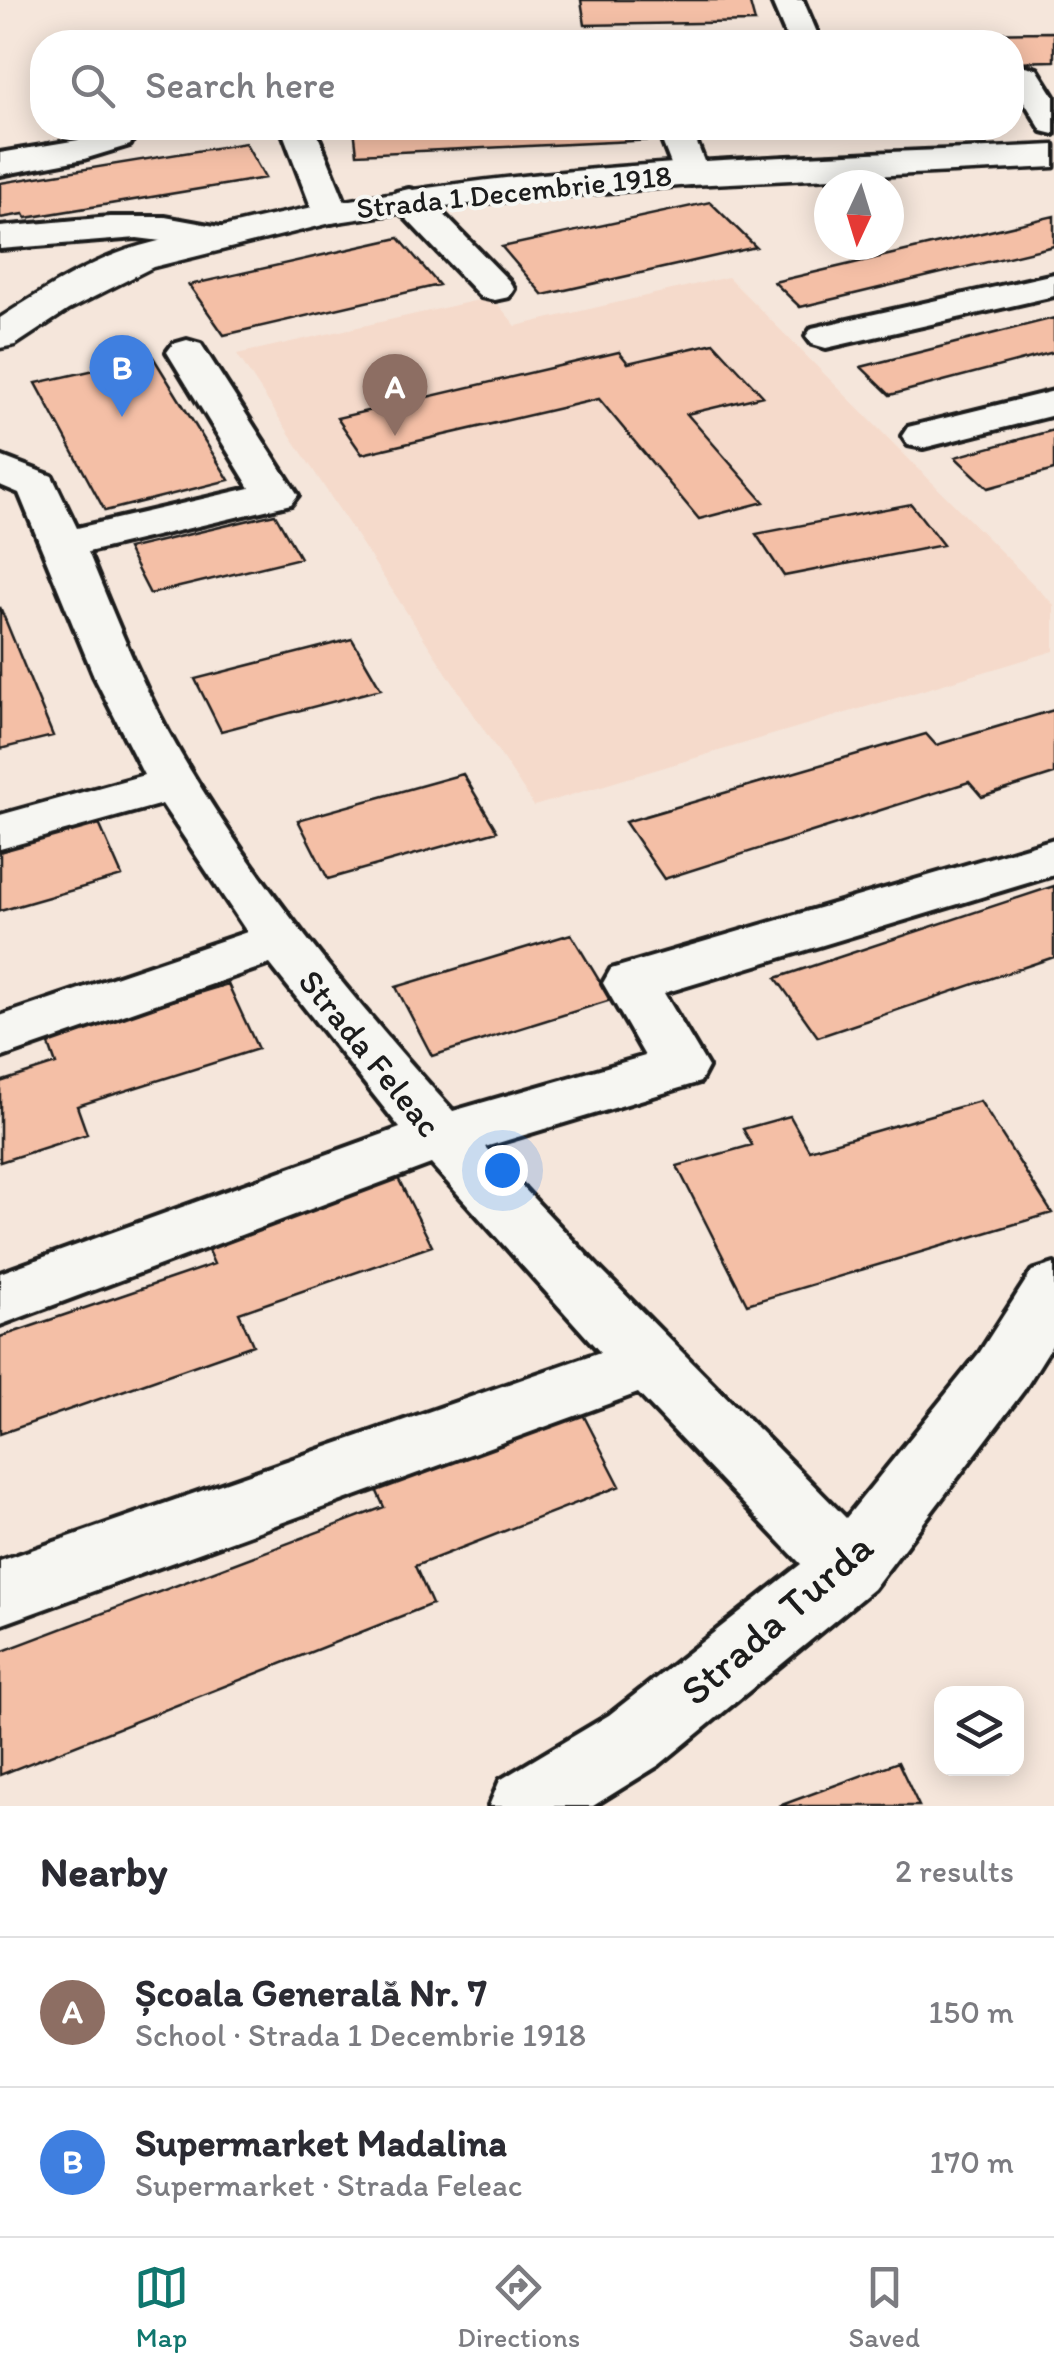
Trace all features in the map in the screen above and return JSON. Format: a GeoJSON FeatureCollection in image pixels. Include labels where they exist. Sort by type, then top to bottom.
{"type":"FeatureCollection","features":[{"type":"Feature","properties":{"kind":"main road","name":"Strada 1 Decembrie 1918"},"geometry":{"type":"LineString","coordinates":[[0,336],[54,301],[139,260],[218,237],[330,212],[410,200],[691,174],[1054,156]]}},
{"type":"Feature","properties":{"kind":"street"},"geometry":{"type":"LineString","coordinates":[[786,0],[800,30]]}},
{"type":"Feature","properties":{"kind":"street"},"geometry":{"type":"LineString","coordinates":[[1030,76],[1054,124]]}},
{"type":"Feature","properties":{"kind":"street"},"geometry":{"type":"LineString","coordinates":[[0,164],[112,140]]}},
{"type":"Feature","properties":{"kind":"street"},"geometry":{"type":"LineString","coordinates":[[303,140],[330,212]]}},
{"type":"Feature","properties":{"kind":"street"},"geometry":{"type":"LineString","coordinates":[[678,140],[691,174]]}},
{"type":"Feature","properties":{"kind":"street"},"geometry":{"type":"LineString","coordinates":[[410,200],[495,290]]}},
{"type":"Feature","properties":{"kind":"street"},"geometry":{"type":"LineString","coordinates":[[0,238],[138,227],[192,230],[218,237]]}},
{"type":"Feature","properties":{"kind":"street"},"geometry":{"type":"LineString","coordinates":[[826,336],[1054,285]]}},
{"type":"Feature","properties":{"kind":"street"},"geometry":{"type":"LineString","coordinates":[[63,545],[276,494],[188,352]]}},
{"type":"Feature","properties":{"kind":"street"},"geometry":{"type":"LineString","coordinates":[[923,436],[1054,403]]}},
{"type":"Feature","properties":{"kind":"street","name":"Strada Feleac"},"geometry":{"type":"LineString","coordinates":[[0,469],[37,485],[128,700],[174,784],[279,942],[438,1138],[849,1567]]}},
{"type":"Feature","properties":{"kind":"street"},"geometry":{"type":"LineString","coordinates":[[0,832],[174,784]]}},
{"type":"Feature","properties":{"kind":"street"},"geometry":{"type":"LineString","coordinates":[[0,1298],[438,1138],[680,1067],[630,983],[1054,857]]}},
{"type":"Feature","properties":{"kind":"street"},"geometry":{"type":"LineString","coordinates":[[0,1037],[279,942]]}},
{"type":"Feature","properties":{"kind":"street","name":"Strada Turda"},"geometry":{"type":"LineString","coordinates":[[526,1806],[634,1740],[849,1567],[1002,1371],[1054,1289]]}},
{"type":"Feature","properties":{"kind":"street"},"geometry":{"type":"LineString","coordinates":[[0,1593],[651,1361]]}},
{"type":"Feature","properties":{"kind":"shaded area"},"geometry":{"type":"Polygon","coordinates":[[[728,277],[1054,605],[1054,651],[534,806],[237,354],[492,297],[516,326],[728,277]]]}},
{"type":"Feature","properties":{"kind":"building"},"geometry":{"type":"Polygon","coordinates":[[[581,0],[749,0],[755,22],[585,25],[581,0]]]}},
{"type":"Feature","properties":{"kind":"building"},"geometry":{"type":"Polygon","coordinates":[[[1024,32],[1054,32],[1054,61],[1024,62],[1024,32]]]}},
{"type":"Feature","properties":{"kind":"building"},"geometry":{"type":"Polygon","coordinates":[[[355,140],[653,140],[357,154],[355,140]]]}},
{"type":"Feature","properties":{"kind":"building"},"geometry":{"type":"Polygon","coordinates":[[[245,143],[265,178],[26,218],[24,214],[0,218],[0,183],[245,143]]]}},
{"type":"Feature","properties":{"kind":"building"},"geometry":{"type":"Polygon","coordinates":[[[710,202],[756,247],[543,295],[502,247],[710,202]]]}},
{"type":"Feature","properties":{"kind":"building"},"geometry":{"type":"Polygon","coordinates":[[[1054,216],[1054,246],[800,307],[774,282],[867,260],[904,260],[904,251],[1054,216]]]}},
{"type":"Feature","properties":{"kind":"building"},"geometry":{"type":"Polygon","coordinates":[[[399,238],[439,285],[224,335],[189,285],[399,238]]]}},
{"type":"Feature","properties":{"kind":"building"},"geometry":{"type":"Polygon","coordinates":[[[1054,318],[1054,352],[890,395],[861,367],[1054,318]]]}},
{"type":"Feature","properties":{"kind":"building"},"geometry":{"type":"Polygon","coordinates":[[[714,343],[763,396],[687,414],[764,502],[699,519],[599,399],[362,454],[337,418],[619,352],[628,363],[714,343]]]}},
{"type":"Feature","properties":{"kind":"building"},"geometry":{"type":"Polygon","coordinates":[[[153,357],[229,480],[105,511],[36,383],[153,357]]]}},
{"type":"Feature","properties":{"kind":"building"},"geometry":{"type":"Polygon","coordinates":[[[1054,430],[1054,470],[988,488],[955,457],[1054,430]]]}},
{"type":"Feature","properties":{"kind":"building"},"geometry":{"type":"Polygon","coordinates":[[[911,504],[943,545],[784,576],[756,534],[911,504]]]}},
{"type":"Feature","properties":{"kind":"building"},"geometry":{"type":"Polygon","coordinates":[[[275,514],[300,558],[150,594],[127,549],[275,514]]]}},
{"type":"Feature","properties":{"kind":"building"},"geometry":{"type":"Polygon","coordinates":[[[0,607],[53,736],[0,749],[0,607]]]}},
{"type":"Feature","properties":{"kind":"building"},"geometry":{"type":"Polygon","coordinates":[[[352,639],[381,689],[221,731],[195,679],[352,639]]]}},
{"type":"Feature","properties":{"kind":"building"},"geometry":{"type":"Polygon","coordinates":[[[1054,710],[1054,774],[982,797],[969,782],[664,879],[625,822],[926,734],[936,745],[1054,710]]]}},
{"type":"Feature","properties":{"kind":"building"},"geometry":{"type":"Polygon","coordinates":[[[463,774],[497,831],[328,879],[298,820],[463,774]]]}},
{"type":"Feature","properties":{"kind":"building"},"geometry":{"type":"Polygon","coordinates":[[[97,819],[122,876],[0,911],[0,847],[97,819]]]}},
{"type":"Feature","properties":{"kind":"building"},"geometry":{"type":"Polygon","coordinates":[[[1054,886],[1054,957],[818,1037],[776,978],[1054,886]]]}},
{"type":"Feature","properties":{"kind":"building"},"geometry":{"type":"Polygon","coordinates":[[[571,934],[611,1000],[432,1056],[396,987],[571,934]]]}},
{"type":"Feature","properties":{"kind":"building"},"geometry":{"type":"Polygon","coordinates":[[[228,984],[258,1049],[77,1106],[87,1134],[0,1162],[0,1082],[56,1064],[47,1039],[228,984]]]}},
{"type":"Feature","properties":{"kind":"building"},"geometry":{"type":"Polygon","coordinates":[[[980,1101],[1052,1213],[747,1304],[677,1166],[752,1145],[743,1129],[790,1116],[809,1150],[980,1101]]]}},
{"type":"Feature","properties":{"kind":"building"},"geometry":{"type":"Polygon","coordinates":[[[394,1170],[432,1246],[239,1313],[253,1345],[0,1434],[0,1337],[214,1264],[201,1235],[394,1170]]]}},
{"type":"Feature","properties":{"kind":"building"},"geometry":{"type":"Polygon","coordinates":[[[573,1395],[620,1486],[415,1566],[432,1604],[0,1775],[0,1652],[384,1507],[368,1472],[573,1395]]]}},
{"type":"Feature","properties":{"kind":"building"},"geometry":{"type":"Polygon","coordinates":[[[898,1762],[919,1806],[779,1806],[898,1762]]]}},
{"type":"Feature","properties":{"kind":"place","name":"Supermarket Madalina"},"geometry":{"type":"Point","coordinates":[122,417]}},
{"type":"Feature","properties":{"kind":"place","name":"Școala Generală Nr. 7"},"geometry":{"type":"Point","coordinates":[395,436]}}]}
